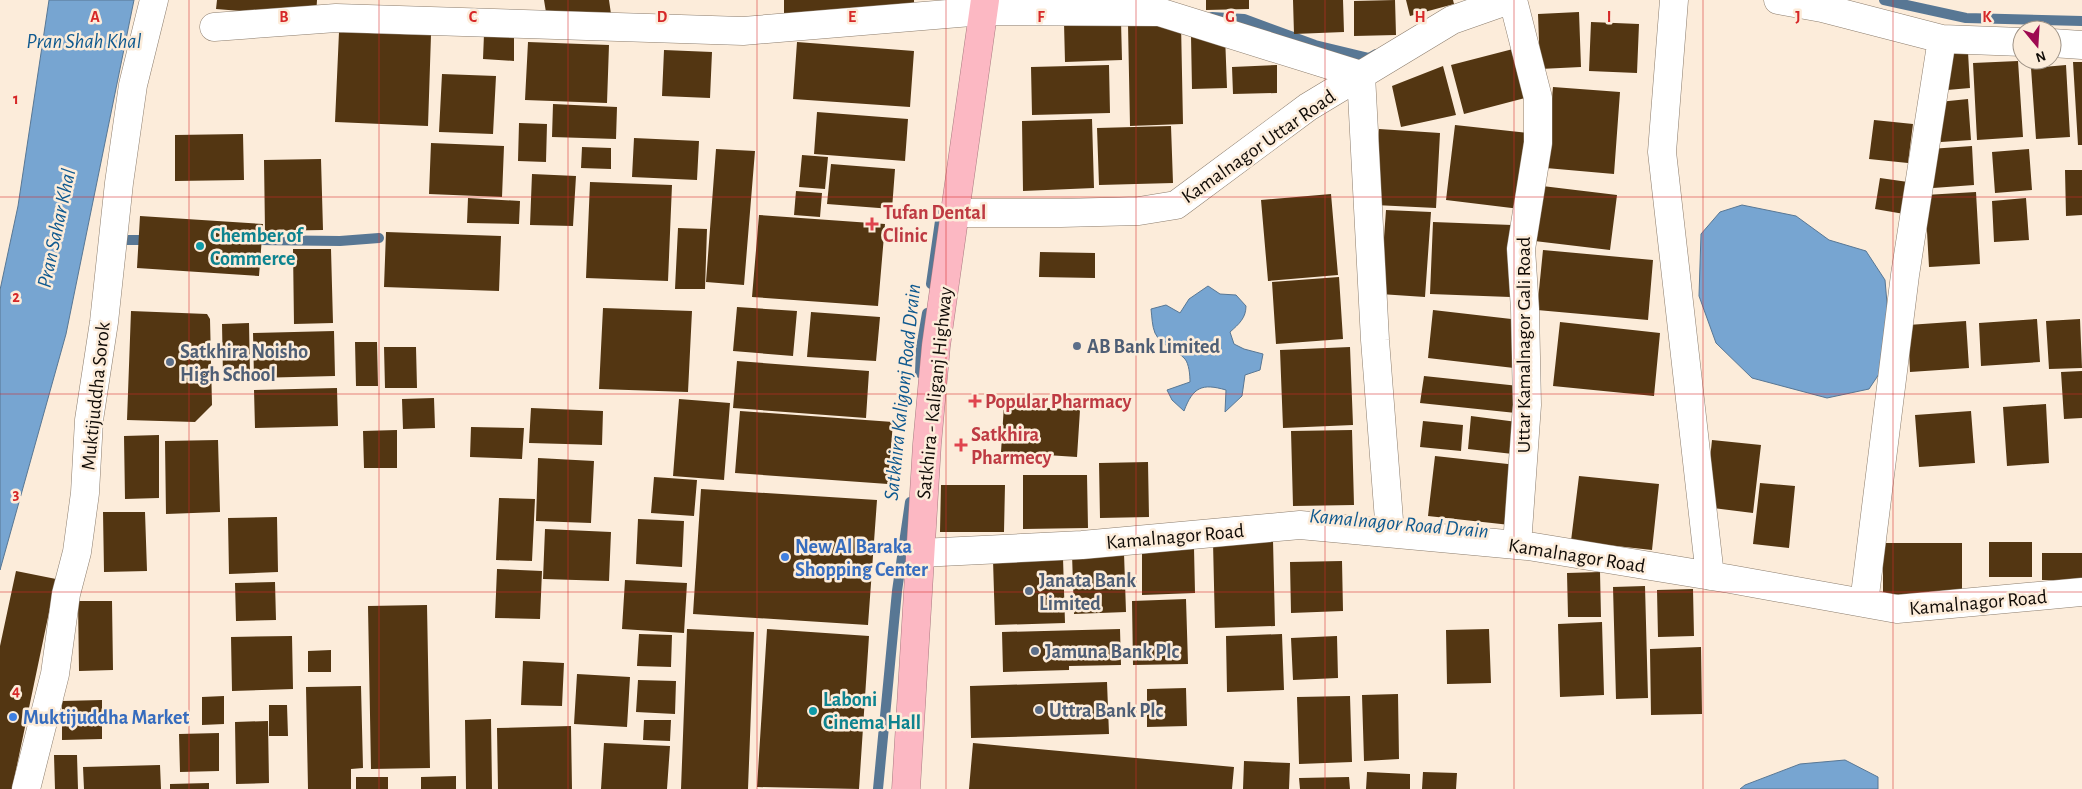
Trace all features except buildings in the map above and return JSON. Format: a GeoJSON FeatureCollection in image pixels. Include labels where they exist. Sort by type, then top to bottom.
{"type":"FeatureCollection","features":[{"type":"Feature","properties":{"kind":"highway","name":"Satkhira - Kaliganj Highway"},"geometry":{"type":"LineString","coordinates":[[906,789],[920,552],[936,346],[984,5]]}},
{"type":"Feature","properties":{"kind":"street","name":"Muktijuddha Sorok"},"geometry":{"type":"LineString","coordinates":[[26,789],[55,674],[66,594],[76,552],[85,493],[89,420],[104,322],[119,183],[133,85],[154,0]]}},
{"type":"Feature","properties":{"kind":"street","name":"Kamalnagor Uttar Road"},"geometry":{"type":"LineString","coordinates":[[955,213],[1139,211],[1176,205],[1308,107],[1452,20],[1509,0]]}},
{"type":"Feature","properties":{"kind":"street","name":"Uttar Kamalnagor Gali Road"},"geometry":{"type":"LineString","coordinates":[[1513,0],[1538,98],[1538,143],[1521,249],[1525,309],[1527,405],[1517,545]]}},
{"type":"Feature","properties":{"kind":"street"},"geometry":{"type":"LineString","coordinates":[[1674,0],[1662,152],[1710,576]]}},
{"type":"Feature","properties":{"kind":"street"},"geometry":{"type":"LineString","coordinates":[[1778,0],[1822,4],[1942,39],[2012,42]]}},
{"type":"Feature","properties":{"kind":"street"},"geometry":{"type":"LineString","coordinates":[[214,27],[336,18],[743,31],[984,5],[1159,12],[1361,75],[1375,340],[1390,533]]}},
{"type":"Feature","properties":{"kind":"street"},"geometry":{"type":"LineString","coordinates":[[1864,603],[1905,275],[1942,39]]}},
{"type":"Feature","properties":{"kind":"street"},"geometry":{"type":"LineString","coordinates":[[2062,44],[2082,45]]}},
{"type":"Feature","properties":{"kind":"street","name":"Kamalnagor Road"},"geometry":{"type":"LineString","coordinates":[[920,552],[1082,545],[1300,524],[1517,545],[1897,609],[2082,592]]}},
{"type":"Feature","properties":{"kind":"water","name":"Pran Shah Khal"},"geometry":{"type":"Polygon","coordinates":[[[49,0],[134,0],[66,334],[0,570],[0,290],[18,206],[49,0]]]}},
{"type":"Feature","properties":{"kind":"water"},"geometry":{"type":"Polygon","coordinates":[[[1742,205],[1796,216],[1829,240],[1866,251],[1885,280],[1888,315],[1883,368],[1869,389],[1827,398],[1752,378],[1716,343],[1699,296],[1701,234],[1720,212],[1742,205]]]}},
{"type":"Feature","properties":{"kind":"water"},"geometry":{"type":"Polygon","coordinates":[[[1208,286],[1220,294],[1236,295],[1246,306],[1243,317],[1230,332],[1234,344],[1263,354],[1260,370],[1245,375],[1242,396],[1225,412],[1226,390],[1211,387],[1205,387],[1195,392],[1184,411],[1172,400],[1167,390],[1190,382],[1187,364],[1185,359],[1165,344],[1155,333],[1151,309],[1166,305],[1180,313],[1189,299],[1208,286]]]}},
{"type":"Feature","properties":{"kind":"water"},"geometry":{"type":"Polygon","coordinates":[[[1845,760],[1878,777],[1878,789],[1740,789],[1745,785],[1800,764],[1845,760]]]}},
{"type":"Feature","properties":{"kind":"waterway"},"geometry":{"type":"LineString","coordinates":[[1884,0],[1966,18],[2082,21]]}},
{"type":"Feature","properties":{"kind":"waterway"},"geometry":{"type":"LineString","coordinates":[[1212,17],[1244,19],[1315,45],[1369,58],[1376,54]]}},
{"type":"Feature","properties":{"kind":"waterway","name":"Satkhira Kaligonj Road Drain"},"geometry":{"type":"LineString","coordinates":[[931,284],[941,214]]}},
{"type":"Feature","properties":{"kind":"waterway"},"geometry":{"type":"LineString","coordinates":[[250,240],[340,241],[379,238]]}},
{"type":"Feature","properties":{"kind":"waterway"},"geometry":{"type":"LineString","coordinates":[[116,243],[124,240],[150,240]]}},
{"type":"Feature","properties":{"kind":"waterway","name":"Satkhira Kaligonj Road Drain"},"geometry":{"type":"LineString","coordinates":[[920,373],[921,348],[927,313]]}},
{"type":"Feature","properties":{"kind":"waterway","name":"Satkhira Kaligonj Road Drain"},"geometry":{"type":"LineString","coordinates":[[878,789],[897,591],[910,502]]}},
{"type":"Feature","properties":{"kind":"place","name":"Tufan Dental Clinic"},"geometry":{"type":"Point","coordinates":[872,224]}},
{"type":"Feature","properties":{"kind":"place","name":"Chember of Commerce"},"geometry":{"type":"Point","coordinates":[200,246]}},
{"type":"Feature","properties":{"kind":"place","name":"AB Bank Limited"},"geometry":{"type":"Point","coordinates":[1077,346]}},
{"type":"Feature","properties":{"kind":"place","name":"Satkhira Noisho High School"},"geometry":{"type":"Point","coordinates":[170,362]}},
{"type":"Feature","properties":{"kind":"place","name":"Popular Pharmacy"},"geometry":{"type":"Point","coordinates":[975,401]}},
{"type":"Feature","properties":{"kind":"place","name":"Satkhira Pharmecy"},"geometry":{"type":"Point","coordinates":[961,445]}},
{"type":"Feature","properties":{"kind":"place","name":"New Al Baraka Shopping Center"},"geometry":{"type":"Point","coordinates":[785,557]}},
{"type":"Feature","properties":{"kind":"place","name":"Janata Bank Limited"},"geometry":{"type":"Point","coordinates":[1029,591]}},
{"type":"Feature","properties":{"kind":"place","name":"Jamuna Bank Plc"},"geometry":{"type":"Point","coordinates":[1035,651]}},
{"type":"Feature","properties":{"kind":"place","name":"Uttra Bank Plc"},"geometry":{"type":"Point","coordinates":[1039,710]}},
{"type":"Feature","properties":{"kind":"place","name":"Laboni Cinema Hall"},"geometry":{"type":"Point","coordinates":[813,711]}},
{"type":"Feature","properties":{"kind":"place","name":"Muktijuddha Market"},"geometry":{"type":"Point","coordinates":[13,717]}},
{"type":"Feature","properties":{"kind":"water label","name":"Pran Sahar Khal"},"geometry":{"type":"Point","coordinates":[56,228]}},
{"type":"Feature","properties":{"kind":"water label","name":"Kamalnagor Road Drain"},"geometry":{"type":"Point","coordinates":[1399,523]}}]}
